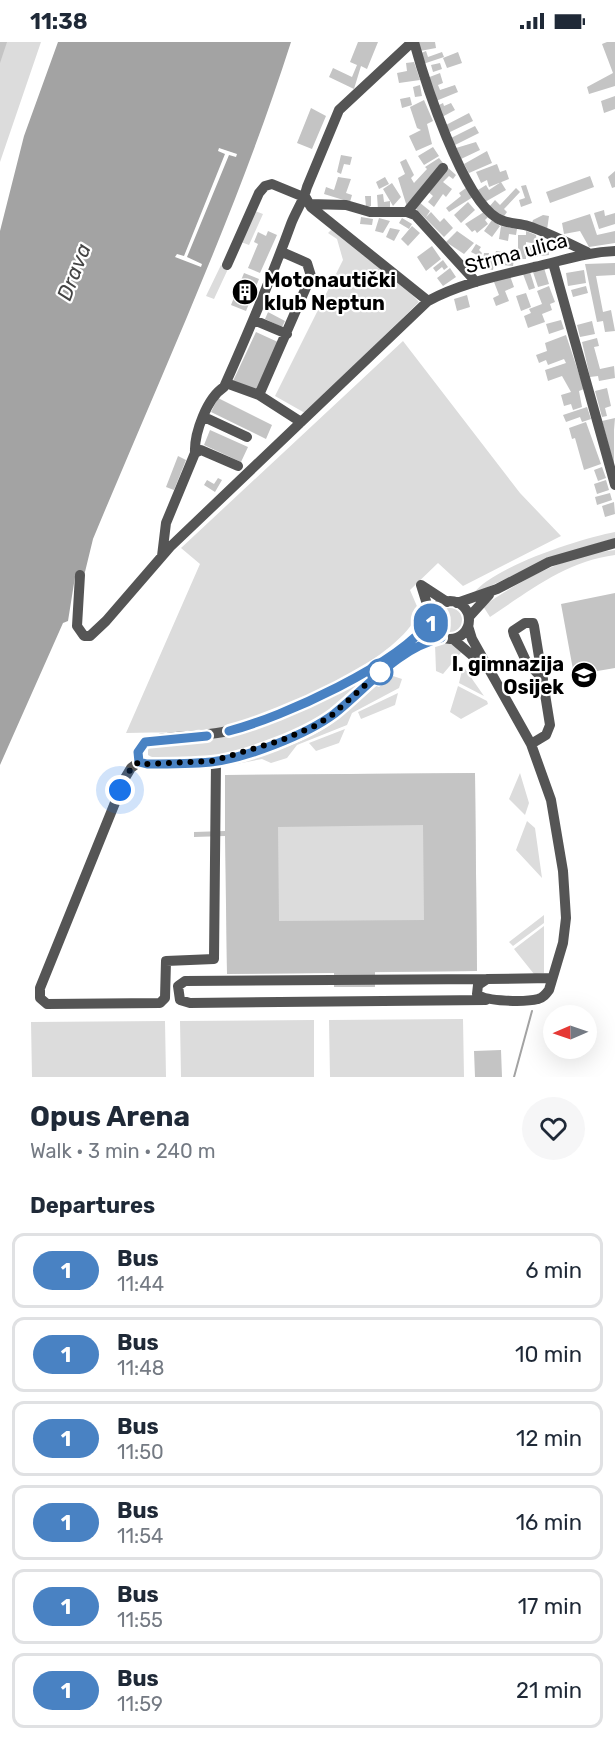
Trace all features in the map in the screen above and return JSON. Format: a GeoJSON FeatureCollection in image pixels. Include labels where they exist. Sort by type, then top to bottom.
{"type":"FeatureCollection","features":[{"type":"Feature","properties":{"kind":"street"},"geometry":{"type":"LineString","coordinates":[[162,556],[166,523],[195,453],[195,442],[204,417],[214,393],[226,383],[282,252],[294,216],[307,201],[307,187],[339,110],[413,42],[437,118],[469,182],[487,210],[500,220],[525,225],[587,252]]}},
{"type":"Feature","properties":{"kind":"street"},"geometry":{"type":"LineString","coordinates":[[407,212],[442,168]]}},
{"type":"Feature","properties":{"kind":"street"},"geometry":{"type":"LineString","coordinates":[[80,575],[76,626],[84,636],[90,636],[106,621],[162,556],[428,300],[331,223],[307,201],[272,184],[265,186],[259,193],[227,265]]}},
{"type":"Feature","properties":{"kind":"street"},"geometry":{"type":"LineString","coordinates":[[307,201],[341,205],[370,212],[407,212],[415,215],[476,282]]}},
{"type":"Feature","properties":{"kind":"street"},"geometry":{"type":"LineString","coordinates":[[331,223],[333,211],[341,205]]}},
{"type":"Feature","properties":{"kind":"street","name":"Strma ulica"},"geometry":{"type":"LineString","coordinates":[[428,300],[446,291],[587,252],[615,251]]}},
{"type":"Feature","properties":{"kind":"street"},"geometry":{"type":"LineString","coordinates":[[259,395],[311,276],[311,268],[307,263],[282,252]]}},
{"type":"Feature","properties":{"kind":"street"},"geometry":{"type":"LineString","coordinates":[[553,263],[615,485]]}},
{"type":"Feature","properties":{"kind":"street"},"geometry":{"type":"LineString","coordinates":[[254,320],[287,334]]}},
{"type":"Feature","properties":{"kind":"street"},"geometry":{"type":"LineString","coordinates":[[226,383],[259,395],[301,422]]}},
{"type":"Feature","properties":{"kind":"street"},"geometry":{"type":"LineString","coordinates":[[204,417],[247,436]]}},
{"type":"Feature","properties":{"kind":"street"},"geometry":{"type":"LineString","coordinates":[[195,453],[201,450],[238,466]]}},
{"type":"Feature","properties":{"kind":"street"},"geometry":{"type":"LineString","coordinates":[[139,762],[138,752],[145,742],[229,731],[300,704],[381,662],[418,635],[436,607],[496,589],[549,562],[615,543]]}},
{"type":"Feature","properties":{"kind":"street"},"geometry":{"type":"LineString","coordinates":[[139,762],[131,768],[125,778],[40,988],[40,998],[47,1004],[540,999],[549,990],[565,931],[563,871],[551,800],[531,744],[472,639],[468,621],[452,602],[421,585],[433,629],[441,638]]}},
{"type":"Feature","properties":{"kind":"street"},"geometry":{"type":"LineString","coordinates":[[139,762],[147,764],[216,761],[315,726],[332,715],[398,659],[425,642],[441,638],[453,639],[464,634],[468,621],[496,589]]}},
{"type":"Feature","properties":{"kind":"street"},"geometry":{"type":"LineString","coordinates":[[531,744],[550,730],[543,679],[534,626],[532,623],[525,623],[513,631],[514,635],[526,661],[543,679]]}},
{"type":"Feature","properties":{"kind":"street"},"geometry":{"type":"LineString","coordinates":[[453,639],[492,673]]}},
{"type":"Feature","properties":{"kind":"street"},"geometry":{"type":"LineString","coordinates":[[160,1003],[166,993],[166,961],[207,961],[214,959],[216,954],[216,761]]}},
{"type":"Feature","properties":{"kind":"street"},"geometry":{"type":"LineString","coordinates":[[183,1002],[178,997],[178,986],[185,981],[552,978]]}},
{"type":"Feature","properties":{"kind":"street"},"geometry":{"type":"LineString","coordinates":[[486,1000],[481,998],[476,989],[480,982],[487,979]]}},
{"type":"Feature","properties":{"kind":"street"},"geometry":{"type":"LineString","coordinates":[[423,980],[423,1000]]}},
{"type":"Feature","properties":{"kind":"street"},"geometry":{"type":"LineString","coordinates":[[289,981],[289,1002]]}},
{"type":"Feature","properties":{"kind":"shaded area"},"geometry":{"type":"Polygon","coordinates":[[[0,42],[41,42],[0,162],[0,42]]]}},
{"type":"Feature","properties":{"kind":"shaded area"},"geometry":{"type":"Polygon","coordinates":[[[255,211],[263,214],[249,245],[241,242],[255,211]]]}},
{"type":"Feature","properties":{"kind":"shaded area"},"geometry":{"type":"Polygon","coordinates":[[[333,228],[400,282],[419,302],[305,413],[275,396],[343,260],[337,239],[328,233],[333,228]]]}},
{"type":"Feature","properties":{"kind":"shaded area"},"geometry":{"type":"Polygon","coordinates":[[[221,265],[228,269],[214,299],[206,296],[221,265]]]}},
{"type":"Feature","properties":{"kind":"shaded area"},"geometry":{"type":"Polygon","coordinates":[[[403,341],[520,493],[561,536],[463,586],[438,563],[410,590],[419,611],[408,629],[390,647],[365,665],[308,696],[253,719],[219,728],[179,732],[126,733],[200,564],[181,548],[403,341]]]}},
{"type":"Feature","properties":{"kind":"shaded area"},"geometry":{"type":"Polygon","coordinates":[[[615,532],[615,538],[550,558],[473,594],[483,584],[518,564],[582,540],[615,532]]]}},
{"type":"Feature","properties":{"kind":"shaded area"},"geometry":{"type":"Polygon","coordinates":[[[615,550],[615,555],[597,558],[549,578],[490,617],[483,606],[529,578],[562,563],[615,550]]]}},
{"type":"Feature","properties":{"kind":"shaded area"},"geometry":{"type":"Polygon","coordinates":[[[450,608],[459,611],[462,620],[459,629],[450,632],[441,629],[438,620],[441,611],[450,608]]]}},
{"type":"Feature","properties":{"kind":"shaded area"},"geometry":{"type":"Polygon","coordinates":[[[435,644],[451,644],[464,649],[443,674],[436,671],[435,644]]]}},
{"type":"Feature","properties":{"kind":"shaded area"},"geometry":{"type":"Polygon","coordinates":[[[463,666],[484,696],[459,683],[463,666]]]}},
{"type":"Feature","properties":{"kind":"shaded area"},"geometry":{"type":"Polygon","coordinates":[[[365,676],[366,679],[323,715],[274,739],[228,753],[182,761],[163,760],[148,755],[150,743],[207,738],[365,676]]]}},
{"type":"Feature","properties":{"kind":"shaded area"},"geometry":{"type":"Polygon","coordinates":[[[393,676],[402,679],[399,688],[352,713],[347,725],[297,745],[287,758],[271,763],[262,759],[231,765],[284,748],[323,730],[376,686],[379,687],[393,676]]]}},
{"type":"Feature","properties":{"kind":"shaded area"},"geometry":{"type":"Polygon","coordinates":[[[458,686],[487,701],[488,704],[461,719],[450,712],[458,686]]]}},
{"type":"Feature","properties":{"kind":"shaded area"},"geometry":{"type":"Polygon","coordinates":[[[398,693],[395,705],[361,719],[358,712],[398,693]]]}},
{"type":"Feature","properties":{"kind":"shaded area"},"geometry":{"type":"Polygon","coordinates":[[[345,729],[339,743],[316,751],[309,743],[345,729]]]}},
{"type":"Feature","properties":{"kind":"shaded area"},"geometry":{"type":"Polygon","coordinates":[[[475,773],[477,971],[227,974],[225,775],[475,773]]]}},
{"type":"Feature","properties":{"kind":"shaded area"},"geometry":{"type":"Polygon","coordinates":[[[520,773],[529,803],[525,815],[509,799],[520,773]]]}},
{"type":"Feature","properties":{"kind":"shaded area"},"geometry":{"type":"Polygon","coordinates":[[[527,821],[535,828],[542,878],[516,850],[527,821]]]}},
{"type":"Feature","properties":{"kind":"shaded area"},"geometry":{"type":"Polygon","coordinates":[[[544,915],[544,923],[513,946],[509,942],[544,915]]]}},
{"type":"Feature","properties":{"kind":"shaded area"},"geometry":{"type":"Polygon","coordinates":[[[544,926],[544,973],[534,974],[514,949],[544,926]]]}},
{"type":"Feature","properties":{"kind":"shaded area"},"geometry":{"type":"Polygon","coordinates":[[[463,1019],[464,1077],[330,1077],[329,1020],[463,1019]]]}},
{"type":"Feature","properties":{"kind":"shaded area"},"geometry":{"type":"Polygon","coordinates":[[[314,1020],[314,1077],[181,1077],[180,1021],[314,1020]]]}},
{"type":"Feature","properties":{"kind":"shaded area"},"geometry":{"type":"Polygon","coordinates":[[[165,1021],[166,1077],[32,1077],[31,1022],[165,1021]]]}},
{"type":"Feature","properties":{"kind":"water","name":"Drava"},"geometry":{"type":"Polygon","coordinates":[[[58,42],[291,42],[223,230],[93,539],[84,576],[75,577],[68,621],[63,623],[0,765],[0,231],[24,136],[58,42]]]}},
{"type":"Feature","properties":{"kind":"pier"},"geometry":{"type":"Polygon","coordinates":[[[219,148],[237,154],[236,157],[229,155],[187,257],[202,264],[201,267],[175,257],[177,254],[184,256],[225,154],[218,151],[219,148]]]}},
{"type":"Feature","properties":{"kind":"building"},"geometry":{"type":"Polygon","coordinates":[[[0,42],[7,42],[0,63],[0,42]]]}},
{"type":"Feature","properties":{"kind":"building"},"geometry":{"type":"Polygon","coordinates":[[[358,42],[378,42],[367,69],[361,66],[354,89],[329,77],[333,68],[352,77],[357,65],[350,62],[358,42]]]}},
{"type":"Feature","properties":{"kind":"building"},"geometry":{"type":"Polygon","coordinates":[[[418,42],[435,42],[436,48],[420,51],[418,42]]]}},
{"type":"Feature","properties":{"kind":"building"},"geometry":{"type":"Polygon","coordinates":[[[615,42],[615,86],[589,94],[587,87],[613,73],[602,44],[615,42]]]}},
{"type":"Feature","properties":{"kind":"building"},"geometry":{"type":"Polygon","coordinates":[[[426,51],[428,57],[442,52],[444,57],[423,64],[419,54],[426,51]]]}},
{"type":"Feature","properties":{"kind":"building"},"geometry":{"type":"Polygon","coordinates":[[[458,52],[462,63],[447,68],[443,58],[458,52]]]}},
{"type":"Feature","properties":{"kind":"building"},"geometry":{"type":"Polygon","coordinates":[[[414,62],[420,80],[399,83],[397,73],[407,71],[406,63],[414,62]]]}},
{"type":"Feature","properties":{"kind":"building"},"geometry":{"type":"Polygon","coordinates":[[[440,63],[442,69],[433,72],[431,65],[440,63]]]}},
{"type":"Feature","properties":{"kind":"building"},"geometry":{"type":"Polygon","coordinates":[[[440,73],[443,83],[438,85],[440,90],[455,85],[458,92],[436,101],[427,78],[440,73]]]}},
{"type":"Feature","properties":{"kind":"building"},"geometry":{"type":"Polygon","coordinates":[[[420,85],[422,96],[415,97],[413,87],[420,85]]]}},
{"type":"Feature","properties":{"kind":"building"},"geometry":{"type":"Polygon","coordinates":[[[615,96],[615,109],[604,113],[601,101],[615,96]]]}},
{"type":"Feature","properties":{"kind":"building"},"geometry":{"type":"Polygon","coordinates":[[[410,97],[412,105],[402,108],[400,99],[410,97]]]}},
{"type":"Feature","properties":{"kind":"building"},"geometry":{"type":"Polygon","coordinates":[[[424,100],[433,121],[427,124],[432,144],[416,151],[409,136],[421,130],[417,128],[410,107],[424,100]]]}},
{"type":"Feature","properties":{"kind":"building"},"geometry":{"type":"Polygon","coordinates":[[[443,103],[444,106],[451,103],[455,110],[442,117],[437,106],[443,103]]]}},
{"type":"Feature","properties":{"kind":"building"},"geometry":{"type":"Polygon","coordinates":[[[311,108],[326,116],[312,149],[297,143],[311,108]]]}},
{"type":"Feature","properties":{"kind":"building"},"geometry":{"type":"Polygon","coordinates":[[[469,113],[473,121],[450,132],[446,125],[469,113]]]}},
{"type":"Feature","properties":{"kind":"building"},"geometry":{"type":"Polygon","coordinates":[[[475,126],[479,133],[455,145],[451,138],[475,126]]]}},
{"type":"Feature","properties":{"kind":"building"},"geometry":{"type":"Polygon","coordinates":[[[476,142],[480,150],[461,159],[456,148],[476,142]]]}},
{"type":"Feature","properties":{"kind":"building"},"geometry":{"type":"Polygon","coordinates":[[[433,147],[439,156],[424,165],[418,156],[433,147]]]}},
{"type":"Feature","properties":{"kind":"building"},"geometry":{"type":"Polygon","coordinates":[[[487,151],[492,163],[469,173],[464,164],[487,151]]]}},
{"type":"Feature","properties":{"kind":"building"},"geometry":{"type":"Polygon","coordinates":[[[341,155],[352,157],[350,165],[344,164],[341,174],[337,172],[341,155]]]}},
{"type":"Feature","properties":{"kind":"building"},"geometry":{"type":"Polygon","coordinates":[[[439,158],[443,163],[407,207],[398,178],[405,174],[400,162],[406,159],[414,175],[411,178],[414,183],[427,169],[425,167],[439,158]]]}},
{"type":"Feature","properties":{"kind":"building"},"geometry":{"type":"Polygon","coordinates":[[[497,164],[500,172],[506,170],[509,179],[489,187],[487,180],[481,183],[476,172],[497,164]]]}},
{"type":"Feature","properties":{"kind":"building"},"geometry":{"type":"Polygon","coordinates":[[[446,166],[456,175],[453,179],[449,176],[443,182],[452,189],[446,197],[443,194],[434,207],[428,202],[433,196],[426,190],[446,166]]]}},
{"type":"Feature","properties":{"kind":"building"},"geometry":{"type":"Polygon","coordinates":[[[615,171],[615,187],[612,188],[608,177],[615,171]]]}},
{"type":"Feature","properties":{"kind":"building"},"geometry":{"type":"Polygon","coordinates":[[[590,176],[594,187],[550,203],[546,192],[590,176]]]}},
{"type":"Feature","properties":{"kind":"building"},"geometry":{"type":"Polygon","coordinates":[[[338,177],[351,179],[346,193],[352,195],[350,202],[324,194],[326,187],[334,190],[338,177]]]}},
{"type":"Feature","properties":{"kind":"building"},"geometry":{"type":"Polygon","coordinates":[[[385,177],[389,184],[379,189],[376,182],[385,177]]]}},
{"type":"Feature","properties":{"kind":"building"},"geometry":{"type":"Polygon","coordinates":[[[501,182],[506,190],[485,202],[478,190],[486,185],[489,190],[501,182]]]}},
{"type":"Feature","properties":{"kind":"building"},"geometry":{"type":"Polygon","coordinates":[[[392,183],[401,197],[393,206],[383,189],[392,183]]]}},
{"type":"Feature","properties":{"kind":"building"},"geometry":{"type":"Polygon","coordinates":[[[526,185],[532,203],[521,207],[519,200],[525,198],[521,186],[526,185]]]}},
{"type":"Feature","properties":{"kind":"building"},"geometry":{"type":"Polygon","coordinates":[[[466,188],[473,197],[449,212],[446,208],[461,196],[459,193],[466,188]]]}},
{"type":"Feature","properties":{"kind":"building"},"geometry":{"type":"Polygon","coordinates":[[[516,188],[520,192],[504,209],[507,212],[502,219],[489,207],[495,200],[500,205],[516,188]]]}},
{"type":"Feature","properties":{"kind":"building"},"geometry":{"type":"Polygon","coordinates":[[[383,194],[384,202],[390,201],[390,209],[378,210],[377,195],[383,194]]]}},
{"type":"Feature","properties":{"kind":"building"},"geometry":{"type":"Polygon","coordinates":[[[365,196],[371,196],[371,206],[366,207],[365,196]]]}},
{"type":"Feature","properties":{"kind":"building"},"geometry":{"type":"Polygon","coordinates":[[[419,202],[430,211],[426,217],[431,212],[440,222],[444,218],[453,228],[444,237],[415,208],[419,202]]]}},
{"type":"Feature","properties":{"kind":"building"},"geometry":{"type":"Polygon","coordinates":[[[468,202],[475,210],[461,223],[454,215],[468,202]]]}},
{"type":"Feature","properties":{"kind":"building"},"geometry":{"type":"Polygon","coordinates":[[[604,210],[605,216],[615,213],[615,224],[599,229],[594,213],[604,210]]]}},
{"type":"Feature","properties":{"kind":"building"},"geometry":{"type":"Polygon","coordinates":[[[484,212],[488,217],[485,220],[488,224],[477,233],[475,230],[472,232],[465,224],[484,212]]]}},
{"type":"Feature","properties":{"kind":"building"},"geometry":{"type":"Polygon","coordinates":[[[590,214],[597,235],[615,231],[615,243],[589,247],[580,231],[564,234],[562,223],[590,214]]]}},
{"type":"Feature","properties":{"kind":"building"},"geometry":{"type":"Polygon","coordinates":[[[543,215],[549,216],[547,230],[531,226],[533,220],[543,215]]]}},
{"type":"Feature","properties":{"kind":"building"},"geometry":{"type":"Polygon","coordinates":[[[361,217],[373,219],[372,225],[360,224],[361,217]]]}},
{"type":"Feature","properties":{"kind":"building"},"geometry":{"type":"Polygon","coordinates":[[[379,218],[390,221],[383,233],[375,231],[379,218]]]}},
{"type":"Feature","properties":{"kind":"building"},"geometry":{"type":"Polygon","coordinates":[[[402,218],[412,224],[409,229],[399,223],[402,218]]]}},
{"type":"Feature","properties":{"kind":"building"},"geometry":{"type":"Polygon","coordinates":[[[492,220],[500,226],[492,237],[484,231],[492,220]]]}},
{"type":"Feature","properties":{"kind":"building"},"geometry":{"type":"Polygon","coordinates":[[[412,226],[420,233],[408,246],[401,239],[412,226]]]}},
{"type":"Feature","properties":{"kind":"building"},"geometry":{"type":"Polygon","coordinates":[[[501,226],[517,229],[516,235],[509,234],[508,241],[499,239],[501,226]]]}},
{"type":"Feature","properties":{"kind":"building"},"geometry":{"type":"Polygon","coordinates":[[[390,228],[400,230],[394,241],[386,237],[390,228]]]}},
{"type":"Feature","properties":{"kind":"building"},"geometry":{"type":"Polygon","coordinates":[[[268,231],[277,235],[260,273],[248,268],[258,244],[254,242],[258,232],[266,236],[268,231]]]}},
{"type":"Feature","properties":{"kind":"building"},"geometry":{"type":"Polygon","coordinates":[[[457,231],[474,243],[464,254],[446,242],[457,231]]]}},
{"type":"Feature","properties":{"kind":"building"},"geometry":{"type":"Polygon","coordinates":[[[526,231],[536,235],[537,244],[526,242],[526,259],[518,259],[518,235],[526,235],[526,231]]]}},
{"type":"Feature","properties":{"kind":"building"},"geometry":{"type":"Polygon","coordinates":[[[548,243],[549,255],[540,256],[538,244],[548,243]]]}},
{"type":"Feature","properties":{"kind":"building"},"geometry":{"type":"Polygon","coordinates":[[[476,244],[481,247],[479,250],[482,253],[476,264],[473,262],[477,255],[471,252],[476,244]]]}},
{"type":"Feature","properties":{"kind":"building"},"geometry":{"type":"Polygon","coordinates":[[[432,246],[441,259],[426,271],[417,257],[432,246]]]}},
{"type":"Feature","properties":{"kind":"building"},"geometry":{"type":"Polygon","coordinates":[[[529,246],[534,246],[538,257],[533,257],[529,246]]]}},
{"type":"Feature","properties":{"kind":"building"},"geometry":{"type":"Polygon","coordinates":[[[496,251],[509,253],[514,259],[513,266],[494,264],[493,270],[488,269],[489,263],[483,262],[484,253],[489,253],[488,260],[494,261],[496,251]]]}},
{"type":"Feature","properties":{"kind":"building"},"geometry":{"type":"Polygon","coordinates":[[[443,260],[448,267],[444,270],[442,267],[436,272],[433,268],[443,260]]]}},
{"type":"Feature","properties":{"kind":"building"},"geometry":{"type":"Polygon","coordinates":[[[615,263],[615,275],[596,276],[603,312],[611,310],[615,331],[605,332],[603,321],[597,322],[585,264],[615,263]]]}},
{"type":"Feature","properties":{"kind":"building"},"geometry":{"type":"Polygon","coordinates":[[[450,268],[456,277],[443,286],[437,278],[450,268]]]}},
{"type":"Feature","properties":{"kind":"building"},"geometry":{"type":"Polygon","coordinates":[[[544,268],[549,284],[538,287],[533,272],[544,268]]]}},
{"type":"Feature","properties":{"kind":"building"},"geometry":{"type":"Polygon","coordinates":[[[584,270],[586,283],[568,286],[566,273],[584,270]]]}},
{"type":"Feature","properties":{"kind":"building"},"geometry":{"type":"Polygon","coordinates":[[[530,272],[535,288],[529,290],[523,274],[530,272]]]}},
{"type":"Feature","properties":{"kind":"building","name":"Motonautički klub Neptun"},"geometry":{"type":"Polygon","coordinates":[[[244,273],[259,279],[246,311],[231,305],[244,273]]]}},
{"type":"Feature","properties":{"kind":"building"},"geometry":{"type":"Polygon","coordinates":[[[510,276],[514,287],[505,291],[509,301],[496,306],[493,298],[499,295],[494,282],[510,276]]]}},
{"type":"Feature","properties":{"kind":"building"},"geometry":{"type":"Polygon","coordinates":[[[549,286],[555,302],[550,304],[552,310],[542,314],[545,322],[528,328],[524,316],[531,313],[529,309],[542,304],[537,291],[549,286]]]}},
{"type":"Feature","properties":{"kind":"building"},"geometry":{"type":"Polygon","coordinates":[[[586,286],[588,293],[573,297],[571,290],[586,286]]]}},
{"type":"Feature","properties":{"kind":"building"},"geometry":{"type":"Polygon","coordinates":[[[526,293],[531,307],[521,311],[516,296],[526,293]]]}},
{"type":"Feature","properties":{"kind":"building"},"geometry":{"type":"Polygon","coordinates":[[[467,295],[470,307],[457,311],[454,299],[467,295]]]}},
{"type":"Feature","properties":{"kind":"building"},"geometry":{"type":"Polygon","coordinates":[[[268,312],[285,321],[282,327],[265,319],[268,312]]]}},
{"type":"Feature","properties":{"kind":"building"},"geometry":{"type":"Polygon","coordinates":[[[561,320],[564,329],[549,334],[546,324],[561,320]]]}},
{"type":"Feature","properties":{"kind":"building"},"geometry":{"type":"Polygon","coordinates":[[[592,321],[595,334],[580,337],[577,325],[592,321]]]}},
{"type":"Feature","properties":{"kind":"building"},"geometry":{"type":"Polygon","coordinates":[[[256,332],[280,343],[257,392],[233,381],[256,332]]]}},
{"type":"Feature","properties":{"kind":"building"},"geometry":{"type":"Polygon","coordinates":[[[566,335],[584,389],[579,391],[582,407],[573,410],[571,404],[564,406],[561,395],[571,392],[562,376],[548,381],[545,370],[566,363],[564,359],[548,365],[546,360],[539,363],[536,355],[547,351],[545,343],[566,335]]]}},
{"type":"Feature","properties":{"kind":"building"},"geometry":{"type":"Polygon","coordinates":[[[597,338],[599,346],[594,347],[600,369],[614,366],[615,378],[599,381],[598,376],[590,377],[582,342],[597,338]]]}},
{"type":"Feature","properties":{"kind":"building"},"geometry":{"type":"Polygon","coordinates":[[[607,388],[611,406],[605,408],[607,416],[602,417],[595,391],[607,388]]]}},
{"type":"Feature","properties":{"kind":"building"},"geometry":{"type":"Polygon","coordinates":[[[218,398],[272,425],[266,439],[211,412],[218,398]]]}},
{"type":"Feature","properties":{"kind":"building"},"geometry":{"type":"Polygon","coordinates":[[[587,407],[591,419],[582,422],[580,417],[566,422],[563,415],[587,407]]]}},
{"type":"Feature","properties":{"kind":"building"},"geometry":{"type":"Polygon","coordinates":[[[615,418],[614,430],[614,465],[602,421],[615,418]]]}},
{"type":"Feature","properties":{"kind":"building"},"geometry":{"type":"Polygon","coordinates":[[[586,422],[601,464],[584,470],[575,438],[572,439],[569,428],[586,422]]]}},
{"type":"Feature","properties":{"kind":"building"},"geometry":{"type":"Polygon","coordinates":[[[210,430],[248,447],[241,462],[204,445],[210,430]]]}},
{"type":"Feature","properties":{"kind":"building"},"geometry":{"type":"Polygon","coordinates":[[[178,456],[186,460],[174,490],[166,487],[178,456]]]}},
{"type":"Feature","properties":{"kind":"building"},"geometry":{"type":"Polygon","coordinates":[[[602,467],[606,478],[598,481],[594,470],[602,467]]]}},
{"type":"Feature","properties":{"kind":"building"},"geometry":{"type":"Polygon","coordinates":[[[218,478],[222,480],[215,492],[204,485],[207,480],[214,484],[218,478]]]}},
{"type":"Feature","properties":{"kind":"building"},"geometry":{"type":"Polygon","coordinates":[[[606,480],[609,490],[597,494],[594,484],[606,480]]]}},
{"type":"Feature","properties":{"kind":"building"},"geometry":{"type":"Polygon","coordinates":[[[610,493],[612,500],[597,505],[595,497],[610,493]]]}},
{"type":"Feature","properties":{"kind":"building"},"geometry":{"type":"Polygon","coordinates":[[[614,502],[615,514],[605,517],[602,506],[614,502]]]}},
{"type":"Feature","properties":{"kind":"building"},"geometry":{"type":"Polygon","coordinates":[[[615,593],[615,668],[574,675],[561,604],[615,593]]]}},
{"type":"Feature","properties":{"kind":"building"},"geometry":{"type":"Polygon","coordinates":[[[475,773],[477,971],[375,972],[375,987],[334,987],[334,973],[227,974],[225,836],[194,837],[194,832],[225,831],[225,775],[475,773]],[[423,825],[278,827],[279,921],[424,920],[423,825]]]}},
{"type":"Feature","properties":{"kind":"building"},"geometry":{"type":"Polygon","coordinates":[[[501,1050],[502,1077],[475,1077],[474,1051],[501,1050]]]}},
{"type":"Feature","properties":{"kind":"waterway"},"geometry":{"type":"LineString","coordinates":[[514,1077],[532,1011]]}},
{"type":"Feature","properties":{"kind":"bus line","name":"1"},"geometry":{"type":"LineString","coordinates":[[207,736],[145,742],[138,752],[139,762],[174,764],[213,761],[282,740],[315,726],[332,715],[377,674],[417,646],[441,638],[433,629],[431,620],[408,644],[381,662],[277,715],[229,731]]}},
{"type":"Feature","properties":{"kind":"place","name":"Motonautički klub Neptun"},"geometry":{"type":"Point","coordinates":[245,292]}},
{"type":"Feature","properties":{"kind":"place","name":"I. gimnazija Osijek"},"geometry":{"type":"Point","coordinates":[584,675]}},
{"type":"Feature","properties":{"kind":"route"},"geometry":{"type":"LineString","coordinates":[[120,790],[131,768],[139,762],[174,764],[225,759],[315,726],[343,706],[380,672]]}}]}
